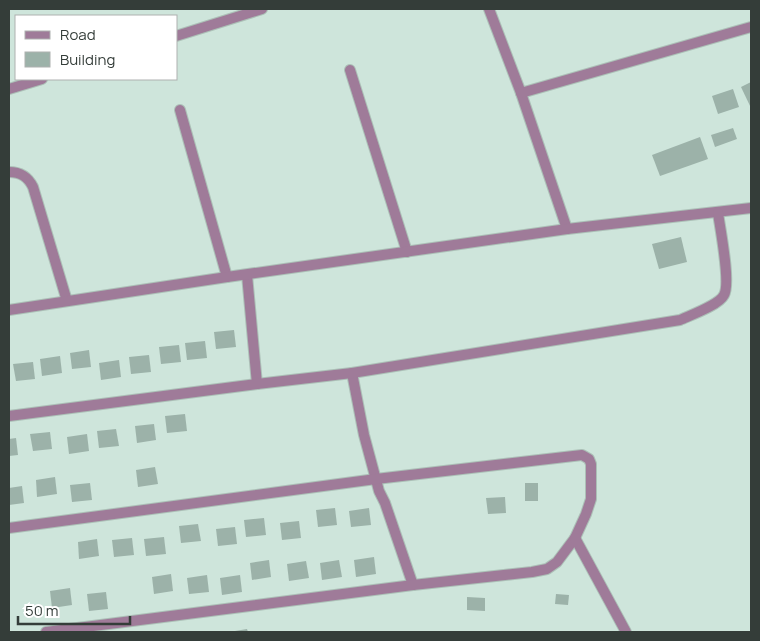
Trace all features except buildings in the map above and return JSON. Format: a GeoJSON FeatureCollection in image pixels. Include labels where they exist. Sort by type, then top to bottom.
{"type":"FeatureCollection","features":[{"type":"Feature","properties":{"kind":"street"},"geometry":{"type":"LineString","coordinates":[[178,35],[262,9]]}},
{"type":"Feature","properties":{"kind":"street"},"geometry":{"type":"LineString","coordinates":[[489,9],[521,94],[567,229]]}},
{"type":"Feature","properties":{"kind":"street"},"geometry":{"type":"LineString","coordinates":[[521,94],[751,27]]}},
{"type":"Feature","properties":{"kind":"street"},"geometry":{"type":"LineString","coordinates":[[350,70],[407,252]]}},
{"type":"Feature","properties":{"kind":"street"},"geometry":{"type":"LineString","coordinates":[[9,89],[39,80]]}},
{"type":"Feature","properties":{"kind":"street"},"geometry":{"type":"LineString","coordinates":[[180,110],[227,277]]}},
{"type":"Feature","properties":{"kind":"street"},"geometry":{"type":"LineString","coordinates":[[9,172],[22,174],[30,180],[67,301]]}},
{"type":"Feature","properties":{"kind":"street"},"geometry":{"type":"LineString","coordinates":[[9,310],[567,229],[751,208]]}},
{"type":"Feature","properties":{"kind":"street"},"geometry":{"type":"LineString","coordinates":[[9,416],[352,373],[680,320],[702,311],[724,295],[726,275],[718,212]]}},
{"type":"Feature","properties":{"kind":"street"},"geometry":{"type":"LineString","coordinates":[[247,275],[257,384]]}},
{"type":"Feature","properties":{"kind":"street"},"geometry":{"type":"LineString","coordinates":[[352,373],[364,435],[379,491],[385,503],[413,585]]}},
{"type":"Feature","properties":{"kind":"street"},"geometry":{"type":"LineString","coordinates":[[9,528],[376,479],[582,455],[589,459],[592,464],[591,498],[586,514],[575,538],[557,562],[547,569],[46,632]]}},
{"type":"Feature","properties":{"kind":"street"},"geometry":{"type":"LineString","coordinates":[[575,538],[626,632]]}}]}
